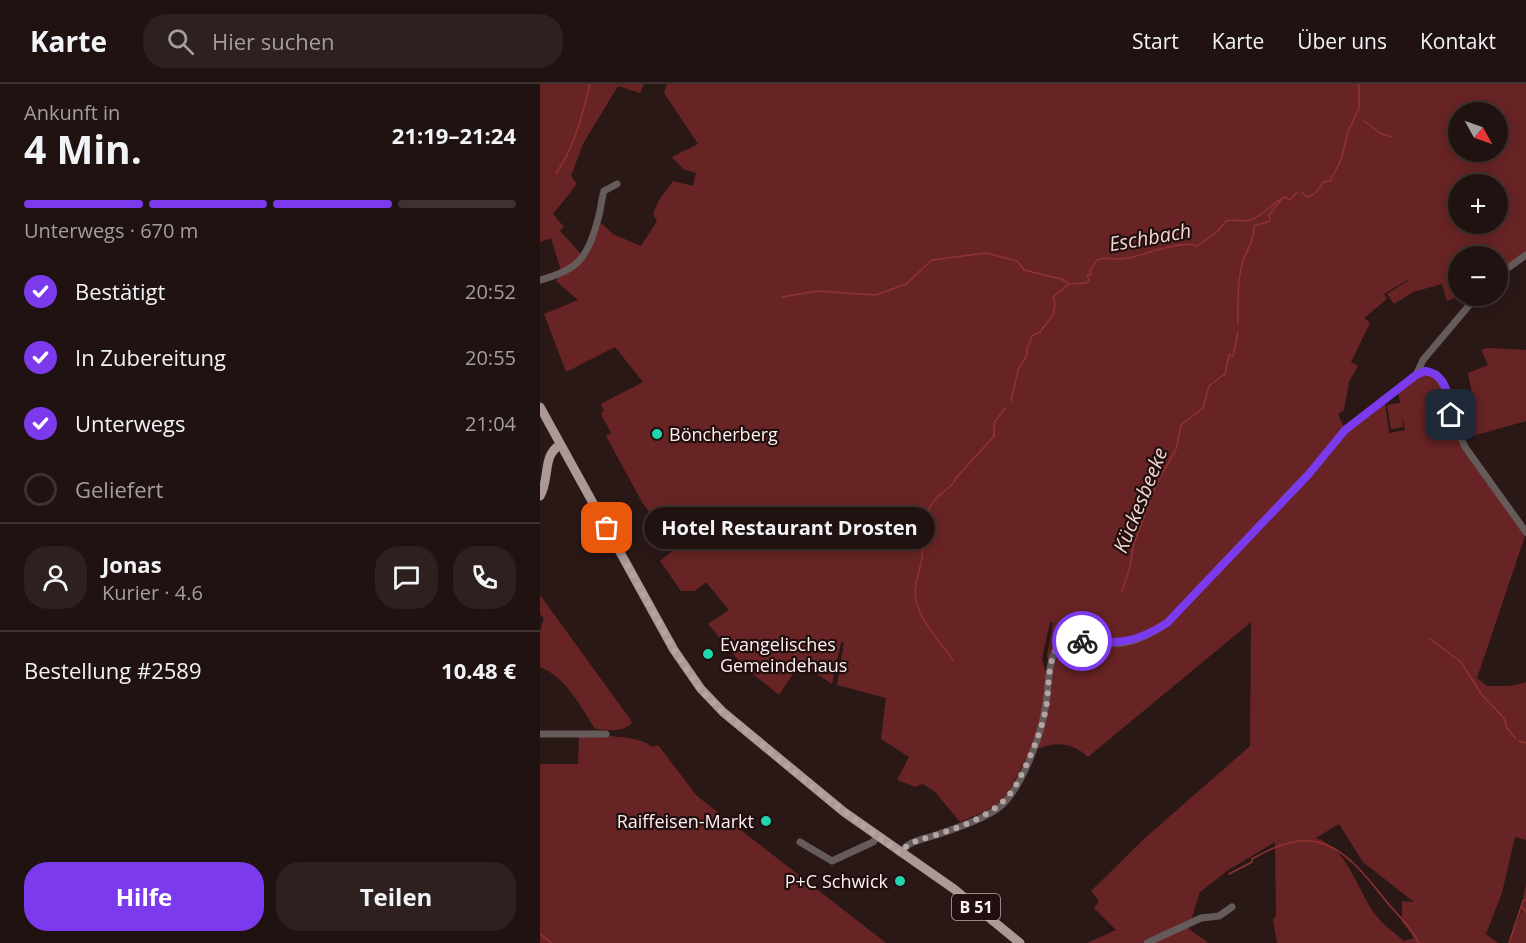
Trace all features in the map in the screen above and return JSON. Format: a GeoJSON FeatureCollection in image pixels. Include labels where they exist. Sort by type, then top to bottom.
{"type":"FeatureCollection","features":[{"type":"Feature","properties":{"kind":"main road","name":"B 51"},"geometry":{"type":"LineString","coordinates":[[540,407],[674,650],[694,682],[723,712],[821,794],[877,837],[959,893],[1020,943]]}},
{"type":"Feature","properties":{"kind":"main road"},"geometry":{"type":"LineString","coordinates":[[540,496],[546,482],[549,457],[560,445]]}},
{"type":"Feature","properties":{"kind":"street"},"geometry":{"type":"LineString","coordinates":[[540,280],[565,272],[578,264],[598,219],[604,191],[617,184]]}},
{"type":"Feature","properties":{"kind":"street"},"geometry":{"type":"LineString","coordinates":[[1508,268],[1526,255]]}},
{"type":"Feature","properties":{"kind":"street"},"geometry":{"type":"LineString","coordinates":[[1416,375],[1423,360],[1469,306]]}},
{"type":"Feature","properties":{"kind":"street"},"geometry":{"type":"LineString","coordinates":[[900,853],[912,842],[990,813],[1005,801],[1017,783],[1035,744],[1045,712],[1055,651],[1063,642],[1074,640],[1125,642],[1143,637],[1167,623],[1308,475],[1345,430],[1422,371],[1436,374],[1442,380],[1448,394],[1451,415],[1465,447],[1526,532]]}},
{"type":"Feature","properties":{"kind":"street"},"geometry":{"type":"LineString","coordinates":[[540,734],[606,734]]}},
{"type":"Feature","properties":{"kind":"street"},"geometry":{"type":"LineString","coordinates":[[800,842],[832,861],[873,842],[877,837]]}},
{"type":"Feature","properties":{"kind":"street"},"geometry":{"type":"LineString","coordinates":[[1147,943],[1201,918],[1219,915],[1232,907]]}},
{"type":"Feature","properties":{"kind":"shaded area"},"geometry":{"type":"Polygon","coordinates":[[[540,84],[644,84],[640,93],[618,86],[583,144],[571,176],[577,184],[553,214],[564,227],[560,231],[579,252],[587,257],[601,223],[613,234],[641,246],[657,221],[653,214],[659,200],[673,181],[693,186],[696,173],[683,169],[672,157],[698,144],[664,93],[667,84],[1526,84],[1526,253],[1508,265],[1508,246],[1448,246],[1448,301],[1442,284],[1413,292],[1394,304],[1387,294],[1407,281],[1409,284],[1407,280],[1384,294],[1387,299],[1364,318],[1370,323],[1351,362],[1358,366],[1349,382],[1344,410],[1338,414],[1344,428],[1318,460],[1166,622],[1152,631],[1124,641],[1065,639],[1056,646],[1049,665],[1047,656],[1053,623],[1050,622],[1042,659],[1047,676],[1044,711],[1034,744],[1001,802],[960,822],[934,791],[923,784],[915,787],[897,780],[909,757],[881,739],[886,698],[837,685],[844,643],[841,642],[832,684],[800,663],[779,695],[743,666],[708,624],[729,610],[706,582],[695,591],[681,591],[660,561],[678,546],[658,518],[654,518],[643,504],[606,436],[611,433],[601,414],[604,411],[601,404],[643,382],[615,347],[566,372],[544,314],[578,300],[556,281],[561,271],[551,238],[540,242],[540,84]]]}},
{"type":"Feature","properties":{"kind":"shaded area"},"geometry":{"type":"Polygon","coordinates":[[[1488,348],[1526,350],[1526,421],[1462,439],[1452,415],[1476,415],[1468,373],[1488,365],[1481,350],[1488,348]]]}},
{"type":"Feature","properties":{"kind":"shaded area"},"geometry":{"type":"Polygon","coordinates":[[[1430,373],[1443,384],[1459,440],[1526,533],[1477,678],[1487,686],[1511,686],[1526,682],[1526,840],[1515,837],[1502,893],[1486,934],[1462,917],[1498,943],[1277,943],[1273,920],[1276,916],[1275,842],[1227,871],[1200,892],[1191,921],[1142,943],[1087,943],[1116,930],[1094,908],[1099,901],[1091,891],[1145,838],[1250,746],[1251,622],[1088,757],[1076,748],[1063,744],[1049,745],[1035,750],[1058,650],[1070,643],[1121,646],[1169,625],[1239,552],[1341,437],[1385,402],[1389,433],[1405,430],[1402,416],[1403,427],[1391,429],[1387,405],[1400,403],[1398,391],[1421,374],[1430,373]],[[1339,824],[1316,838],[1338,852],[1346,862],[1371,909],[1382,922],[1404,941],[1414,938],[1402,921],[1402,901],[1414,902],[1363,862],[1339,824]]]}},
{"type":"Feature","properties":{"kind":"shaded area"},"geometry":{"type":"Polygon","coordinates":[[[540,595],[630,719],[632,723],[628,726],[615,730],[595,729],[565,685],[549,671],[540,667],[540,631],[544,618],[540,614],[540,595]]]}},
{"type":"Feature","properties":{"kind":"shaded area"},"geometry":{"type":"Polygon","coordinates":[[[579,736],[628,738],[652,747],[658,745],[697,796],[886,943],[540,943],[540,764],[578,764],[579,736]]]}},
{"type":"Feature","properties":{"kind":"shaded area"},"geometry":{"type":"Polygon","coordinates":[[[1526,883],[1526,943],[1509,943],[1521,912],[1526,883]]]}},
{"type":"Feature","properties":{"kind":"shaded area"},"geometry":{"type":"Polygon","coordinates":[[[1188,927],[1208,943],[1151,943],[1188,927]]]}},
{"type":"Feature","properties":{"kind":"waterway"},"geometry":{"type":"LineString","coordinates":[[556,173],[573,142],[590,84]]}},
{"type":"Feature","properties":{"kind":"waterway","name":"Eschbach"},"geometry":{"type":"LineString","coordinates":[[1302,192],[1307,197],[1310,196],[1323,182],[1330,181],[1341,160],[1348,132],[1359,108],[1359,84]]}},
{"type":"Feature","properties":{"kind":"waterway"},"geometry":{"type":"LineString","coordinates":[[1364,121],[1380,133],[1392,137]]}},
{"type":"Feature","properties":{"kind":"waterway","name":"Eschbach"},"geometry":{"type":"LineString","coordinates":[[1011,401],[1018,370],[1027,355],[1032,336],[1040,332],[1053,315],[1055,304],[1053,297],[1069,284],[1086,283],[1089,280],[1087,276],[1091,274],[1090,270],[1097,260],[1129,258],[1183,245],[1197,246],[1218,231],[1226,221],[1250,220],[1285,197],[1290,200],[1297,192]]}},
{"type":"Feature","properties":{"kind":"waterway","name":"Kückesbeeke"},"geometry":{"type":"LineString","coordinates":[[1238,323],[1240,276],[1254,226],[1270,221],[1269,215],[1281,200]]}},
{"type":"Feature","properties":{"kind":"waterway"},"geometry":{"type":"LineString","coordinates":[[782,297],[817,291],[876,295],[906,284],[932,260],[986,253],[1017,261],[1024,270],[1061,279],[1068,283]]}},
{"type":"Feature","properties":{"kind":"waterway","name":"Kückesbeeke"},"geometry":{"type":"LineString","coordinates":[[1122,591],[1130,567],[1134,543],[1156,485],[1176,449],[1181,425],[1203,408],[1209,386],[1225,374],[1229,355],[1233,356],[1238,332]]}},
{"type":"Feature","properties":{"kind":"waterway","name":"Eschbach"},"geometry":{"type":"LineString","coordinates":[[953,660],[924,620],[916,602],[915,590],[926,520],[935,499],[951,485],[994,436],[994,423],[1005,408]]}},
{"type":"Feature","properties":{"kind":"waterway"},"geometry":{"type":"LineString","coordinates":[[1430,639],[1461,662],[1482,695],[1504,718],[1507,728],[1515,738]]}},
{"type":"Feature","properties":{"kind":"waterway"},"geometry":{"type":"LineString","coordinates":[[1519,741],[1526,743]]}},
{"type":"Feature","properties":{"kind":"waterway"},"geometry":{"type":"LineString","coordinates":[[1229,874],[1252,862],[1252,859],[1293,842],[1310,841],[1326,844],[1340,852],[1368,878],[1407,924],[1419,943]]}},
{"type":"Feature","properties":{"kind":"waterway"},"geometry":{"type":"LineString","coordinates":[[1509,943],[1523,901],[1526,899]]}},
{"type":"Feature","properties":{"kind":"waterway"},"geometry":{"type":"LineString","coordinates":[[1522,907],[1526,912]]}},
{"type":"Feature","properties":{"kind":"waterway"},"geometry":{"type":"LineString","coordinates":[[540,934],[552,943]]}},
{"type":"Feature","properties":{"kind":"way so far"},"geometry":{"type":"LineString","coordinates":[[607,528],[674,650],[700,689],[723,712],[821,794],[900,853],[918,839],[935,835],[990,813],[1005,801],[1028,761],[1038,735],[1045,712],[1051,664],[1055,651],[1063,642],[1082,641]]}},
{"type":"Feature","properties":{"kind":"place","name":"Böncherberg"},"geometry":{"type":"Point","coordinates":[657,434]}},
{"type":"Feature","properties":{"kind":"place","name":"Hotel Restaurant Drosten"},"geometry":{"type":"Point","coordinates":[607,528]}},
{"type":"Feature","properties":{"kind":"place","name":"Evangelisches Gemeindehaus"},"geometry":{"type":"Point","coordinates":[708,654]}},
{"type":"Feature","properties":{"kind":"place","name":"Raiffeisen-Markt"},"geometry":{"type":"Point","coordinates":[766,821]}},
{"type":"Feature","properties":{"kind":"place","name":"P+C Schwick"},"geometry":{"type":"Point","coordinates":[900,881]}},
{"type":"Feature","properties":{"kind":"route"},"geometry":{"type":"LineString","coordinates":[[1082,641],[1125,642],[1152,633],[1167,623],[1308,475],[1345,430],[1422,371],[1433,372],[1444,384],[1451,415]]}}]}
